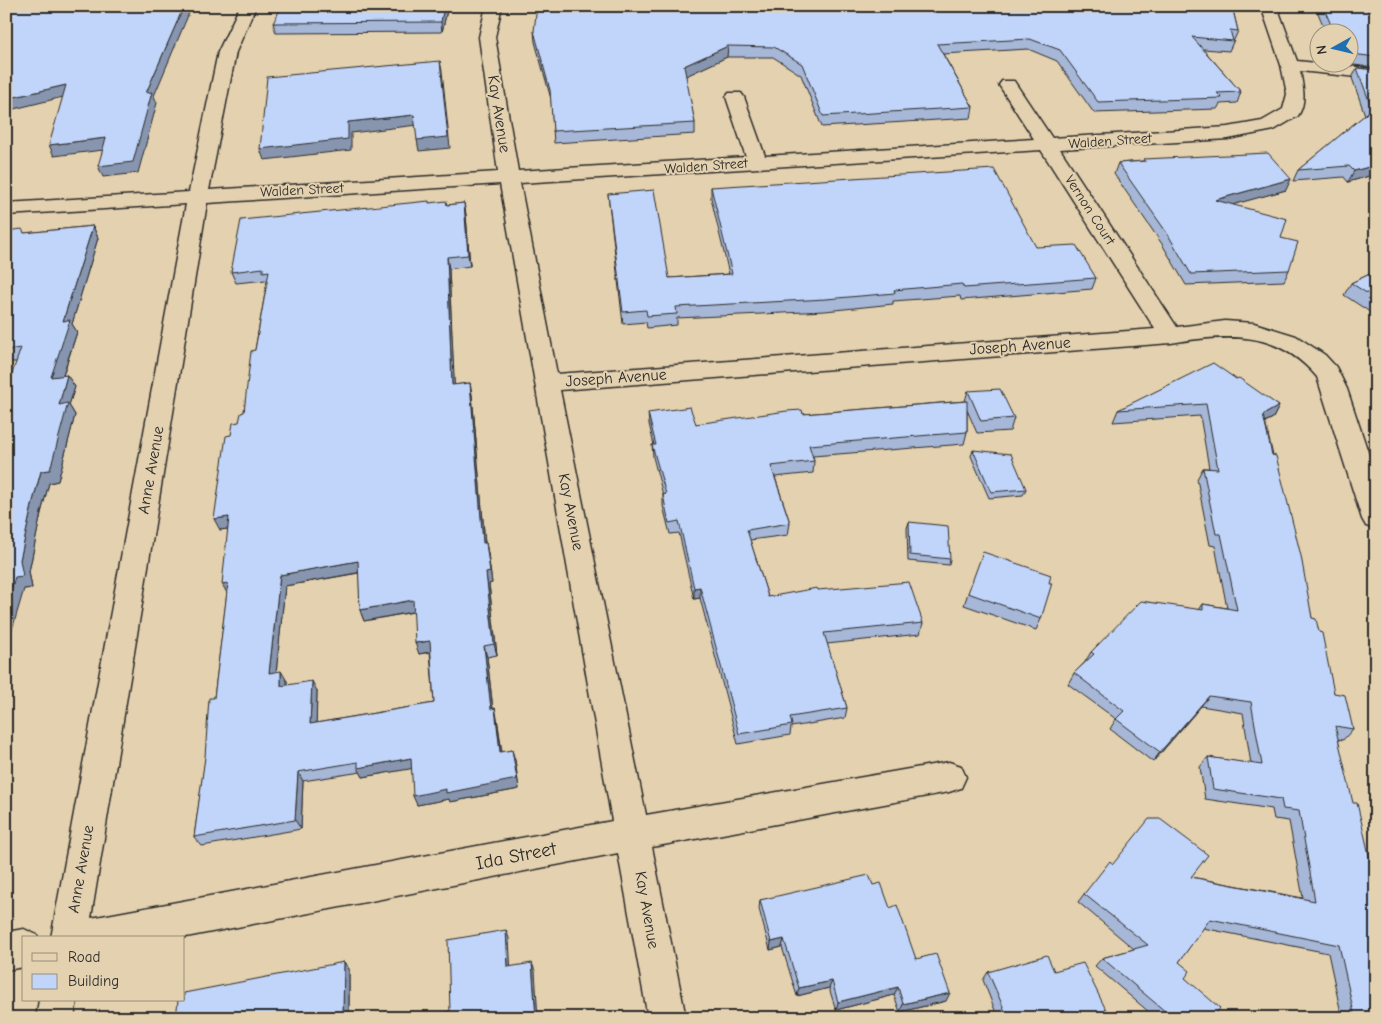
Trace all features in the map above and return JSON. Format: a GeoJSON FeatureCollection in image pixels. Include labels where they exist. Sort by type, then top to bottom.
{"type":"FeatureCollection","features":[{"type":"Feature","properties":{"kind":"street","name":"Anne Avenue"},"geometry":{"type":"LineString","coordinates":[[69,936],[198,196],[227,52],[248,6]]}},
{"type":"Feature","properties":{"kind":"street","name":"Kay Avenue"},"geometry":{"type":"LineString","coordinates":[[494,6],[486,37],[509,178],[546,383],[667,1018]]}},
{"type":"Feature","properties":{"kind":"street","name":"Walden Street"},"geometry":{"type":"LineString","coordinates":[[6,209],[1048,145],[1228,132],[1267,126],[1291,112],[1296,94],[1290,65],[1269,6]]}},
{"type":"Feature","properties":{"kind":"street"},"geometry":{"type":"LineString","coordinates":[[1290,65],[1376,74]]}},
{"type":"Feature","properties":{"kind":"street","name":"Vernon Court"},"geometry":{"type":"LineString","coordinates":[[1008,85],[1171,334]]}},
{"type":"Feature","properties":{"kind":"street"},"geometry":{"type":"LineString","coordinates":[[735,98],[757,162]]}},
{"type":"Feature","properties":{"kind":"street","name":"Joseph Avenue"},"geometry":{"type":"LineString","coordinates":[[546,383],[1215,329],[1243,329],[1276,337],[1298,348],[1325,369],[1335,389],[1376,519]]}},
{"type":"Feature","properties":{"kind":"street","name":"Ida Street"},"geometry":{"type":"LineString","coordinates":[[95,936],[633,834],[949,777]]}},
{"type":"Feature","properties":{"kind":"street"},"geometry":{"type":"LineString","coordinates":[[6,952],[22,948]]}},
{"type":"Feature","properties":{"kind":"street"},"geometry":{"type":"LineString","coordinates":[[55,1018],[58,1002]]}},
{"type":"Feature","properties":{"kind":"building"},"geometry":{"type":"Polygon","coordinates":[[[6,6],[184,6],[146,93],[152,92],[133,162],[98,166],[106,138],[49,145],[66,85],[6,99],[6,6]]]}},
{"type":"Feature","properties":{"kind":"building"},"geometry":{"type":"Polygon","coordinates":[[[282,6],[444,6],[441,22],[273,23],[282,6]]]}},
{"type":"Feature","properties":{"kind":"building"},"geometry":{"type":"Polygon","coordinates":[[[537,6],[1232,6],[1238,31],[1230,30],[1233,41],[1192,37],[1241,92],[1217,93],[1222,98],[1098,102],[1060,50],[1030,39],[937,44],[973,107],[823,116],[802,64],[774,47],[728,46],[684,66],[695,123],[553,131],[550,90],[534,31],[537,6]]]}},
{"type":"Feature","properties":{"kind":"building"},"geometry":{"type":"Polygon","coordinates":[[[1323,6],[1366,6],[1374,25],[1376,25],[1376,57],[1360,55],[1360,22],[1330,22],[1323,6]]]}},
{"type":"Feature","properties":{"kind":"building"},"geometry":{"type":"Polygon","coordinates":[[[440,61],[448,137],[417,140],[414,115],[348,122],[348,139],[260,149],[267,77],[440,61]]]}},
{"type":"Feature","properties":{"kind":"building"},"geometry":{"type":"Polygon","coordinates":[[[1360,68],[1376,70],[1376,165],[1354,171],[1349,166],[1298,170],[1372,109],[1358,72],[1360,68]]]}},
{"type":"Feature","properties":{"kind":"building"},"geometry":{"type":"Polygon","coordinates":[[[1268,153],[1291,179],[1215,200],[1287,219],[1281,238],[1298,242],[1289,270],[1191,274],[1167,233],[1118,163],[1146,161],[1144,159],[1268,153]]]}},
{"type":"Feature","properties":{"kind":"building"},"geometry":{"type":"Polygon","coordinates":[[[994,169],[1036,247],[1076,245],[1096,278],[964,288],[962,284],[894,290],[895,293],[826,299],[676,307],[677,314],[647,316],[646,310],[623,312],[608,194],[654,190],[669,278],[732,274],[711,187],[994,169]]]}},
{"type":"Feature","properties":{"kind":"building"},"geometry":{"type":"Polygon","coordinates":[[[429,201],[429,203],[446,201],[447,205],[464,203],[468,255],[447,257],[452,385],[470,383],[483,543],[486,543],[490,572],[486,573],[494,644],[484,646],[491,709],[495,708],[500,752],[512,750],[517,779],[446,793],[446,789],[413,796],[411,758],[358,768],[358,762],[298,772],[295,820],[194,837],[205,757],[209,698],[214,698],[228,583],[222,584],[229,517],[214,519],[226,436],[231,435],[233,423],[239,422],[241,413],[244,412],[251,351],[255,350],[269,271],[263,272],[263,268],[231,272],[241,220],[429,201]],[[358,561],[280,575],[269,673],[281,671],[281,686],[312,681],[310,724],[434,703],[430,641],[415,643],[413,600],[360,610],[358,561]]]}},
{"type":"Feature","properties":{"kind":"building"},"geometry":{"type":"Polygon","coordinates":[[[93,226],[63,321],[70,320],[51,377],[67,375],[59,405],[68,403],[50,470],[41,471],[33,501],[20,560],[23,576],[15,577],[6,606],[6,391],[21,348],[6,350],[6,231],[22,229],[24,233],[93,226]]]}},
{"type":"Feature","properties":{"kind":"building"},"geometry":{"type":"Polygon","coordinates":[[[1376,271],[1376,299],[1351,283],[1376,271]]]}},
{"type":"Feature","properties":{"kind":"building"},"geometry":{"type":"Polygon","coordinates":[[[1213,363],[1236,379],[1239,378],[1279,406],[1263,415],[1272,455],[1276,456],[1301,556],[1312,618],[1316,619],[1319,632],[1322,633],[1334,693],[1345,695],[1353,729],[1335,726],[1353,803],[1357,803],[1376,885],[1376,1018],[1355,1018],[1339,945],[1210,919],[1179,962],[1190,971],[1185,978],[1220,1008],[1213,1018],[1173,1018],[1102,958],[1148,945],[1084,894],[1110,861],[1113,864],[1149,819],[1160,819],[1208,855],[1191,877],[1315,901],[1299,811],[1283,809],[1281,799],[1213,789],[1208,757],[1262,765],[1251,702],[1209,696],[1160,752],[1116,719],[1124,711],[1074,673],[1094,654],[1091,652],[1141,601],[1203,610],[1203,604],[1237,610],[1221,534],[1216,534],[1203,468],[1218,469],[1206,404],[1118,410],[1213,363]]]}},
{"type":"Feature","properties":{"kind":"building"},"geometry":{"type":"Polygon","coordinates":[[[1000,389],[1014,418],[981,421],[968,391],[1000,389]]]}},
{"type":"Feature","properties":{"kind":"building"},"geometry":{"type":"Polygon","coordinates":[[[967,401],[967,432],[809,445],[814,461],[771,466],[790,523],[747,530],[768,597],[817,588],[818,590],[909,582],[923,623],[824,633],[847,708],[790,717],[792,725],[739,734],[700,587],[694,588],[679,521],[669,523],[663,495],[666,494],[652,445],[656,445],[648,413],[690,407],[696,424],[787,411],[802,410],[803,414],[967,401]]]}},
{"type":"Feature","properties":{"kind":"building"},"geometry":{"type":"Polygon","coordinates":[[[973,450],[1011,454],[1026,489],[991,492],[973,450]]]}},
{"type":"Feature","properties":{"kind":"building"},"geometry":{"type":"Polygon","coordinates":[[[909,522],[948,526],[950,559],[910,555],[909,522]]]}},
{"type":"Feature","properties":{"kind":"building"},"geometry":{"type":"Polygon","coordinates":[[[983,552],[1051,575],[1049,583],[1052,583],[1041,619],[968,593],[983,552]]]}},
{"type":"Feature","properties":{"kind":"building"},"geometry":{"type":"Polygon","coordinates":[[[869,875],[873,885],[881,883],[890,908],[897,905],[916,959],[936,954],[950,993],[903,1004],[898,987],[838,1002],[832,981],[799,988],[784,939],[771,942],[760,900],[869,875]]]}},
{"type":"Feature","properties":{"kind":"building"},"geometry":{"type":"Polygon","coordinates":[[[506,930],[508,967],[532,963],[536,1018],[432,1018],[432,1015],[450,1011],[448,940],[506,930]]]}},
{"type":"Feature","properties":{"kind":"building"},"geometry":{"type":"Polygon","coordinates":[[[1047,955],[1054,971],[1083,963],[1110,1018],[1008,1018],[988,972],[1047,955]]]}},
{"type":"Feature","properties":{"kind":"building"},"geometry":{"type":"Polygon","coordinates":[[[344,962],[343,1013],[320,1018],[176,1018],[178,1002],[185,1002],[185,993],[344,962]]]}}]}
